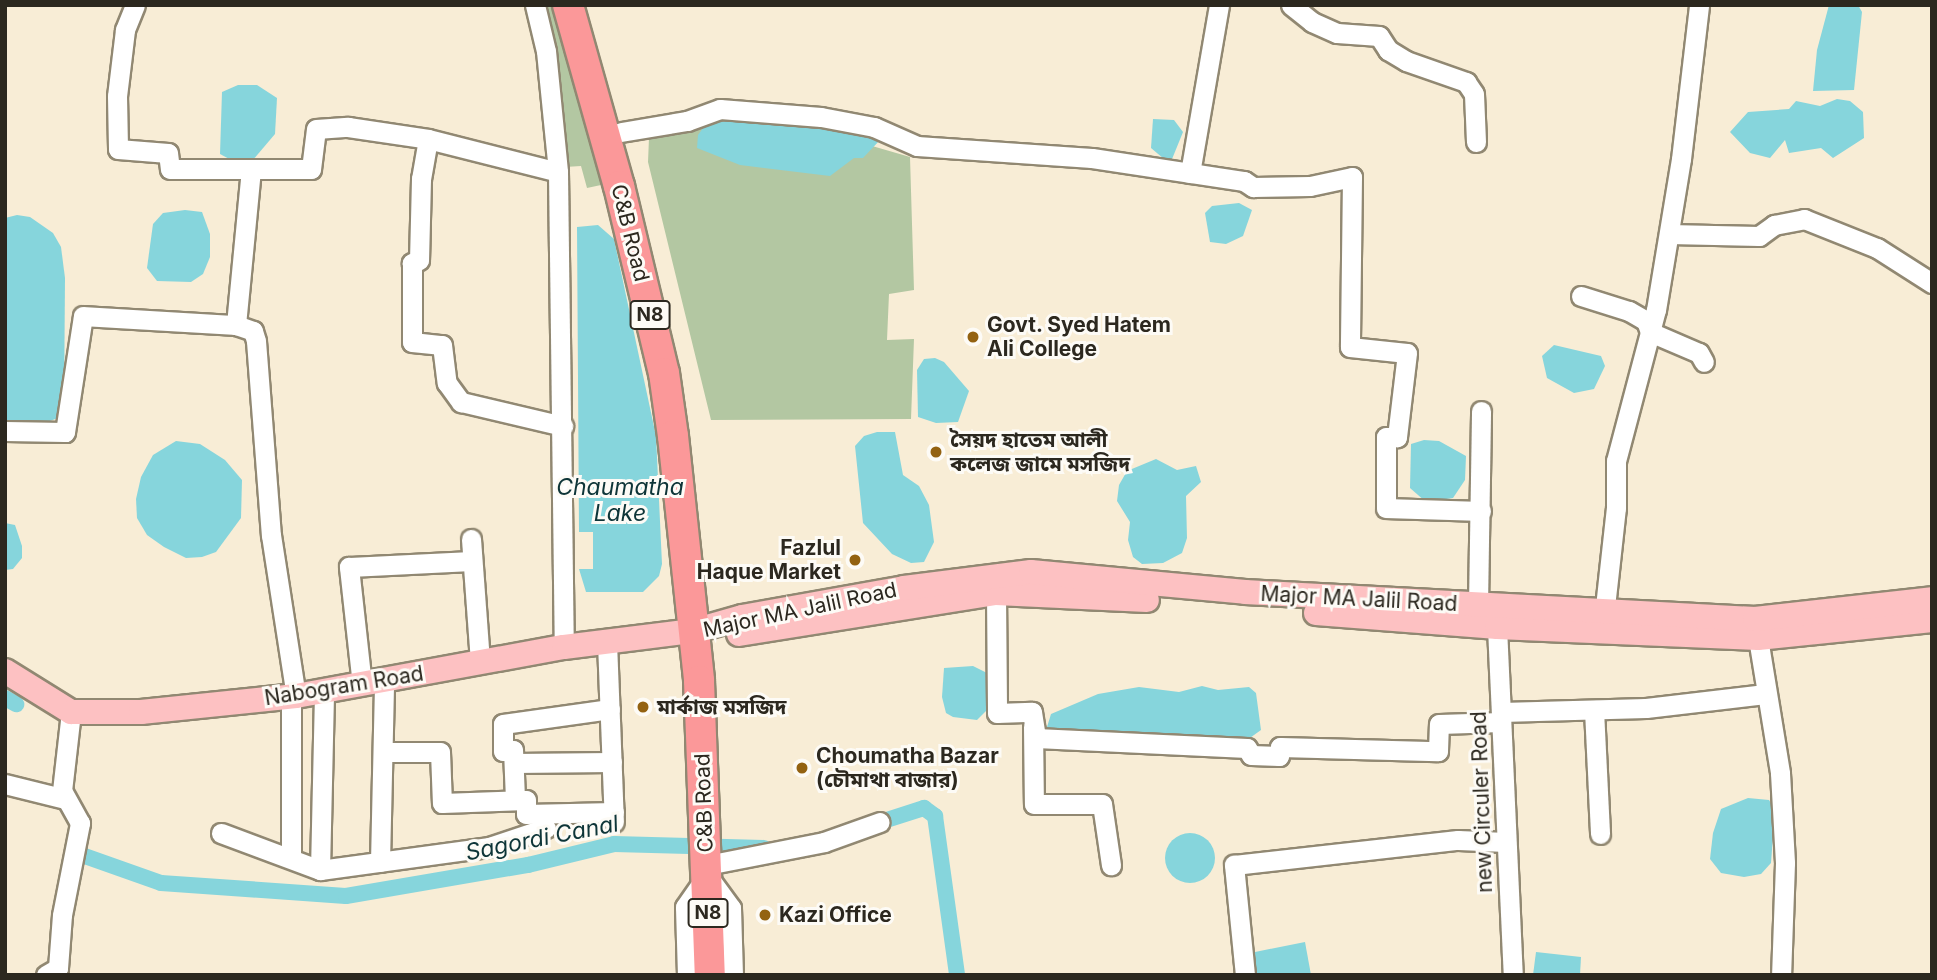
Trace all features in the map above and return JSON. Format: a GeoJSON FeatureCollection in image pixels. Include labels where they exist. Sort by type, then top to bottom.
{"type":"FeatureCollection","features":[{"type":"Feature","properties":{"kind":"highway","name":"C&B Road"},"geometry":{"type":"LineString","coordinates":[[568,5],[619,186],[664,373],[693,631],[705,812],[710,975]]}},
{"type":"Feature","properties":{"kind":"highway","name":"C&B Road"},"geometry":{"type":"LineString","coordinates":[[586,5],[681,367],[691,435],[693,631]]}},
{"type":"Feature","properties":{"kind":"main road","name":"Major MA Jalil Road"},"geometry":{"type":"LineString","coordinates":[[693,631],[799,606],[993,574],[1031,572],[1245,593],[1478,605],[1604,622],[1758,638],[1932,620]]}},
{"type":"Feature","properties":{"kind":"main road","name":"Major MA Jalil Road"},"geometry":{"type":"LineString","coordinates":[[693,631],[741,634],[996,593],[1050,593],[1497,627],[1755,619],[1932,599]]}},
{"type":"Feature","properties":{"kind":"main road","name":"Nabogram Road"},"geometry":{"type":"LineString","coordinates":[[71,712],[141,712],[294,696],[564,647],[693,631]]}},
{"type":"Feature","properties":{"kind":"main road"},"geometry":{"type":"LineString","coordinates":[[5,671],[71,712]]}},
{"type":"Feature","properties":{"kind":"street"},"geometry":{"type":"LineString","coordinates":[[135,5],[125,30],[115,148],[168,153],[170,169],[314,169],[318,128],[348,127],[428,139],[558,172]]}},
{"type":"Feature","properties":{"kind":"street"},"geometry":{"type":"LineString","coordinates":[[536,5],[546,51],[558,172],[564,647]]}},
{"type":"Feature","properties":{"kind":"street"},"geometry":{"type":"LineString","coordinates":[[1190,173],[1219,5]]}},
{"type":"Feature","properties":{"kind":"street"},"geometry":{"type":"LineString","coordinates":[[1291,5],[1312,22],[1337,33],[1379,36],[1388,50],[1406,61],[1466,82],[1474,94],[1476,142]]}},
{"type":"Feature","properties":{"kind":"street"},"geometry":{"type":"LineString","coordinates":[[1604,622],[1616,508],[1616,461],[1650,332],[1669,234],[1699,5]]}},
{"type":"Feature","properties":{"kind":"street"},"geometry":{"type":"LineString","coordinates":[[621,132],[687,121],[720,109],[848,122],[874,127],[918,146],[1092,158],[1279,187],[1352,177],[1350,347],[1407,353],[1397,437],[1385,437],[1386,508],[1481,511]]}},
{"type":"Feature","properties":{"kind":"street"},"geometry":{"type":"LineString","coordinates":[[428,139],[421,179],[419,260],[412,263],[412,342],[442,345],[447,383],[461,402],[563,426]]}},
{"type":"Feature","properties":{"kind":"street"},"geometry":{"type":"LineString","coordinates":[[236,325],[251,169]]}},
{"type":"Feature","properties":{"kind":"street"},"geometry":{"type":"LineString","coordinates":[[1669,234],[1759,236],[1774,225],[1804,219],[1877,248],[1932,284]]}},
{"type":"Feature","properties":{"kind":"street"},"geometry":{"type":"LineString","coordinates":[[1581,296],[1629,311],[1646,321],[1650,332],[1699,353],[1704,362]]}},
{"type":"Feature","properties":{"kind":"street"},"geometry":{"type":"LineString","coordinates":[[5,430],[65,432],[83,316],[236,325],[253,331],[256,341],[271,535],[294,696],[290,856]]}},
{"type":"Feature","properties":{"kind":"street"},"geometry":{"type":"LineString","coordinates":[[1478,605],[1481,411]]}},
{"type":"Feature","properties":{"kind":"street"},"geometry":{"type":"LineString","coordinates":[[471,539],[480,663]]}},
{"type":"Feature","properties":{"kind":"street"},"geometry":{"type":"LineString","coordinates":[[380,862],[384,752],[349,567],[472,561]]}},
{"type":"Feature","properties":{"kind":"street"},"geometry":{"type":"LineString","coordinates":[[996,593],[998,713],[1032,712]]}},
{"type":"Feature","properties":{"kind":"street","name":"new Circuler Road"},"geometry":{"type":"LineString","coordinates":[[1497,627],[1513,975]]}},
{"type":"Feature","properties":{"kind":"street"},"geometry":{"type":"LineString","coordinates":[[1758,638],[1780,773],[1786,863],[1781,975]]}},
{"type":"Feature","properties":{"kind":"street"},"geometry":{"type":"LineString","coordinates":[[384,752],[440,752],[442,803],[526,800],[526,814],[614,819],[607,642]]}},
{"type":"Feature","properties":{"kind":"street"},"geometry":{"type":"LineString","coordinates":[[320,870],[324,691]]}},
{"type":"Feature","properties":{"kind":"street"},"geometry":{"type":"LineString","coordinates":[[1032,712],[1036,738],[1247,748],[1251,755],[1279,756],[1280,747],[1438,751],[1439,724],[1765,694]]}},
{"type":"Feature","properties":{"kind":"street"},"geometry":{"type":"LineString","coordinates":[[515,799],[513,750],[503,751],[503,724],[610,709]]}},
{"type":"Feature","properties":{"kind":"street"},"geometry":{"type":"LineString","coordinates":[[1594,710],[1600,834]]}},
{"type":"Feature","properties":{"kind":"street"},"geometry":{"type":"LineString","coordinates":[[46,975],[58,968],[79,823],[65,799],[64,746],[71,712]]}},
{"type":"Feature","properties":{"kind":"street"},"geometry":{"type":"LineString","coordinates":[[1032,712],[1034,804],[1102,804],[1111,865]]}},
{"type":"Feature","properties":{"kind":"street"},"geometry":{"type":"LineString","coordinates":[[514,763],[612,762]]}},
{"type":"Feature","properties":{"kind":"street"},"geometry":{"type":"LineString","coordinates":[[5,784],[65,799]]}},
{"type":"Feature","properties":{"kind":"street"},"geometry":{"type":"LineString","coordinates":[[707,864],[824,842],[880,822]]}},
{"type":"Feature","properties":{"kind":"street"},"geometry":{"type":"LineString","coordinates":[[221,834],[290,856],[320,870],[489,847],[546,828]]}},
{"type":"Feature","properties":{"kind":"street"},"geometry":{"type":"LineString","coordinates":[[1245,975],[1233,886],[1234,865],[1458,840],[1506,842]]}},
{"type":"Feature","properties":{"kind":"street"},"geometry":{"type":"LineString","coordinates":[[687,975],[685,907],[707,864]]}},
{"type":"Feature","properties":{"kind":"street"},"geometry":{"type":"LineString","coordinates":[[707,864],[731,908],[733,975]]}},
{"type":"Feature","properties":{"kind":"green space"},"geometry":{"type":"Polygon","coordinates":[[[543,5],[567,5],[615,182],[587,188],[581,166],[565,167],[543,5]]]}},
{"type":"Feature","properties":{"kind":"green space"},"geometry":{"type":"Polygon","coordinates":[[[762,114],[910,157],[914,290],[889,294],[887,340],[914,339],[911,419],[711,420],[648,162],[649,138],[706,119],[762,114]]]}},
{"type":"Feature","properties":{"kind":"water"},"geometry":{"type":"Polygon","coordinates":[[[1829,5],[1858,5],[1862,12],[1854,90],[1813,91],[1817,50],[1829,5]]]}},
{"type":"Feature","properties":{"kind":"water"},"geometry":{"type":"Polygon","coordinates":[[[238,85],[257,85],[277,98],[275,134],[252,161],[233,161],[220,154],[222,92],[238,85]]]}},
{"type":"Feature","properties":{"kind":"water"},"geometry":{"type":"Polygon","coordinates":[[[1837,99],[1850,101],[1863,112],[1864,138],[1833,158],[1821,148],[1789,153],[1785,140],[1770,158],[1750,153],[1730,132],[1748,112],[1789,109],[1796,101],[1820,106],[1837,99]]]}},
{"type":"Feature","properties":{"kind":"water"},"geometry":{"type":"Polygon","coordinates":[[[1153,119],[1174,120],[1183,132],[1170,164],[1151,148],[1153,119]]]}},
{"type":"Feature","properties":{"kind":"water"},"geometry":{"type":"Polygon","coordinates":[[[735,120],[801,123],[880,140],[863,158],[854,158],[830,176],[740,165],[697,148],[698,135],[706,124],[735,120]]]}},
{"type":"Feature","properties":{"kind":"water"},"geometry":{"type":"Polygon","coordinates":[[[1239,203],[1252,210],[1243,236],[1226,244],[1210,242],[1205,213],[1212,206],[1239,203]]]}},
{"type":"Feature","properties":{"kind":"water"},"geometry":{"type":"Polygon","coordinates":[[[185,210],[202,212],[210,234],[210,257],[203,274],[191,282],[157,281],[147,268],[153,224],[163,213],[185,210]]]}},
{"type":"Feature","properties":{"kind":"water"},"geometry":{"type":"Polygon","coordinates":[[[17,215],[30,217],[53,233],[61,247],[65,278],[64,408],[61,417],[47,422],[5,422],[5,218],[17,215]]]}},
{"type":"Feature","properties":{"kind":"water","name":"Chaumatha Lake"},"geometry":{"type":"Polygon","coordinates":[[[598,225],[614,239],[656,436],[662,564],[659,576],[643,592],[586,592],[579,569],[593,569],[593,532],[579,532],[577,227],[598,225]]]}},
{"type":"Feature","properties":{"kind":"water"},"geometry":{"type":"Polygon","coordinates":[[[1554,345],[1601,356],[1605,366],[1594,389],[1574,393],[1547,378],[1542,356],[1554,345]]]}},
{"type":"Feature","properties":{"kind":"water"},"geometry":{"type":"Polygon","coordinates":[[[935,358],[944,362],[969,391],[958,422],[936,423],[918,417],[917,370],[924,359],[935,358]]]}},
{"type":"Feature","properties":{"kind":"water"},"geometry":{"type":"Polygon","coordinates":[[[877,432],[895,432],[903,475],[919,486],[929,505],[934,542],[924,562],[911,563],[892,554],[863,523],[855,446],[864,436],[877,432]]]}},
{"type":"Feature","properties":{"kind":"water"},"geometry":{"type":"Polygon","coordinates":[[[1424,440],[1439,441],[1466,456],[1465,480],[1453,498],[1426,502],[1410,488],[1411,444],[1424,440]]]}},
{"type":"Feature","properties":{"kind":"water"},"geometry":{"type":"Polygon","coordinates":[[[176,441],[200,444],[225,460],[242,480],[241,518],[216,552],[202,557],[186,558],[164,547],[147,535],[137,518],[136,499],[141,477],[153,455],[176,441]]]}},
{"type":"Feature","properties":{"kind":"water"},"geometry":{"type":"Polygon","coordinates":[[[1156,459],[1177,470],[1196,466],[1201,482],[1186,496],[1187,538],[1182,553],[1163,563],[1142,564],[1133,557],[1128,540],[1130,522],[1117,501],[1119,485],[1127,471],[1156,459]]]}},
{"type":"Feature","properties":{"kind":"water"},"geometry":{"type":"Polygon","coordinates":[[[5,523],[15,525],[22,546],[22,558],[13,569],[5,570],[5,523]]]}},
{"type":"Feature","properties":{"kind":"water"},"geometry":{"type":"Polygon","coordinates":[[[973,666],[987,673],[986,711],[977,720],[953,717],[946,713],[942,697],[944,668],[973,666]]]}},
{"type":"Feature","properties":{"kind":"water"},"geometry":{"type":"Polygon","coordinates":[[[1202,686],[1218,690],[1249,687],[1256,693],[1261,730],[1247,740],[1050,732],[1047,727],[1051,714],[1098,694],[1139,687],[1179,692],[1202,686]]]}},
{"type":"Feature","properties":{"kind":"water"},"geometry":{"type":"Polygon","coordinates":[[[1748,798],[1769,800],[1775,810],[1771,863],[1761,874],[1744,877],[1721,873],[1710,859],[1713,833],[1721,809],[1748,798]]]}},
{"type":"Feature","properties":{"kind":"water"},"geometry":{"type":"Polygon","coordinates":[[[1190,833],[1207,841],[1215,858],[1207,875],[1190,883],[1173,875],[1165,858],[1173,841],[1190,833]]]}},
{"type":"Feature","properties":{"kind":"water"},"geometry":{"type":"Polygon","coordinates":[[[1305,942],[1311,975],[1251,975],[1255,952],[1305,942]]]}},
{"type":"Feature","properties":{"kind":"water"},"geometry":{"type":"Polygon","coordinates":[[[1536,952],[1581,957],[1580,975],[1533,975],[1536,952]]]}},
{"type":"Feature","properties":{"kind":"waterway"},"geometry":{"type":"LineString","coordinates":[[5,698],[16,704]]}},
{"type":"Feature","properties":{"kind":"waterway","name":"Sagordi Canal"},"geometry":{"type":"LineString","coordinates":[[871,825],[924,808],[935,816],[957,975]]}},
{"type":"Feature","properties":{"kind":"waterway","name":"Sagordi Canal"},"geometry":{"type":"LineString","coordinates":[[79,854],[161,883],[346,896],[528,865],[614,844],[764,848]]}},
{"type":"Feature","properties":{"kind":"place","name":"Govt. Syed Hatem Ali College"},"geometry":{"type":"Point","coordinates":[973,337]}},
{"type":"Feature","properties":{"kind":"place","name":"সৈয়দ হাতেম আলী কলেজ জামে মসজিদ"},"geometry":{"type":"Point","coordinates":[936,452]}},
{"type":"Feature","properties":{"kind":"place","name":"Fazlul Haque Market"},"geometry":{"type":"Point","coordinates":[855,560]}},
{"type":"Feature","properties":{"kind":"place","name":"মার্কাজ মসজিদ"},"geometry":{"type":"Point","coordinates":[643,707]}},
{"type":"Feature","properties":{"kind":"place","name":"Choumatha Bazar (চৌমাথা বাজার)"},"geometry":{"type":"Point","coordinates":[802,768]}},
{"type":"Feature","properties":{"kind":"place","name":"Kazi Office"},"geometry":{"type":"Point","coordinates":[765,915]}}]}
